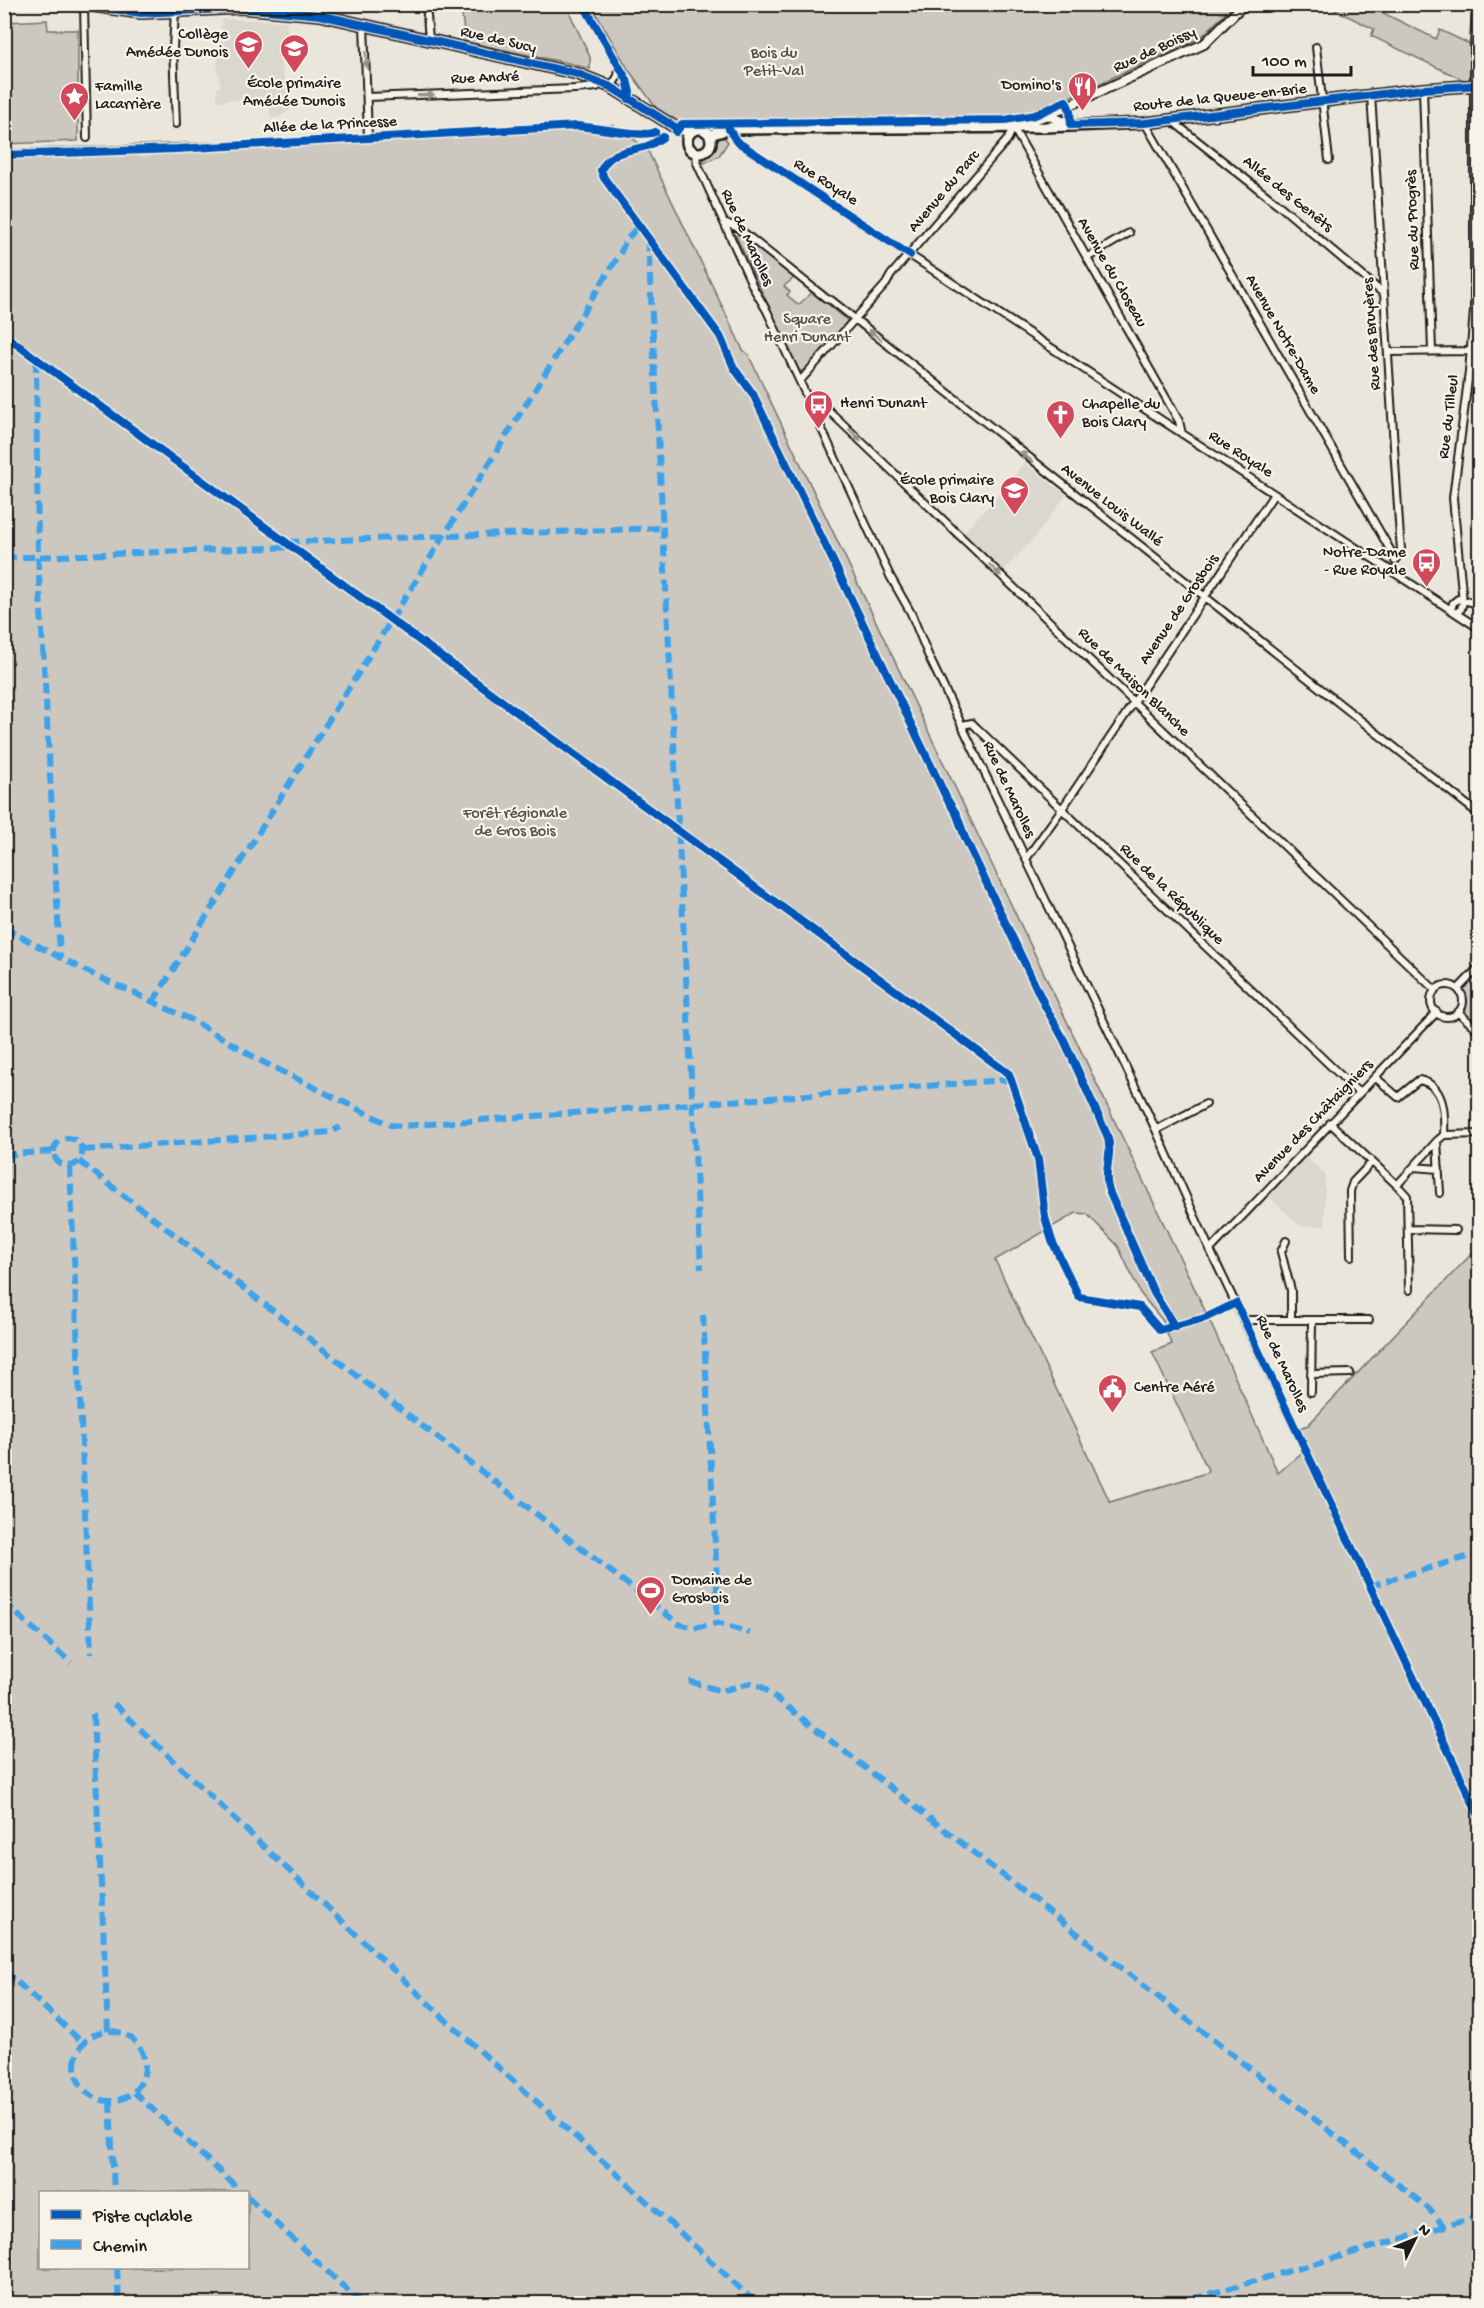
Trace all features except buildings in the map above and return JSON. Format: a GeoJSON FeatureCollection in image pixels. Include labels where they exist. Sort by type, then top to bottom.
{"type":"FeatureCollection","features":[{"type":"Feature","properties":{"kind":"main road","name":"Rue de Sucy"},"geometry":{"type":"LineString","coordinates":[[82,5],[141,12],[230,9],[287,12],[320,15],[364,24],[555,67],[601,82],[688,135]]}},
{"type":"Feature","properties":{"kind":"main road","name":"Route de la Queue-en-Brie"},"geometry":{"type":"LineString","coordinates":[[1070,125],[1145,123],[1423,89],[1477,85]]}},
{"type":"Feature","properties":{"kind":"main road"},"geometry":{"type":"LineString","coordinates":[[1048,114],[1070,125]]}},
{"type":"Feature","properties":{"kind":"main road"},"geometry":{"type":"LineString","coordinates":[[710,135],[711,143],[707,150],[696,153],[689,149],[688,135],[700,129],[710,135],[729,129],[1070,125]]}},
{"type":"Feature","properties":{"kind":"street"},"geometry":{"type":"LineString","coordinates":[[426,4],[429,39]]}},
{"type":"Feature","properties":{"kind":"street"},"geometry":{"type":"LineString","coordinates":[[583,4],[627,80],[630,99]]}},
{"type":"Feature","properties":{"kind":"street","name":"Rue de Boissy"},"geometry":{"type":"LineString","coordinates":[[1012,127],[1068,106],[1204,44],[1244,4]]}},
{"type":"Feature","properties":{"kind":"street","name":"Rue du Tilleul"},"geometry":{"type":"LineString","coordinates":[[1455,609],[1462,599],[1453,498],[1471,351],[1475,276],[1476,4]]}},
{"type":"Feature","properties":{"kind":"street"},"geometry":{"type":"LineString","coordinates":[[82,5],[87,138]]}},
{"type":"Feature","properties":{"kind":"street"},"geometry":{"type":"LineString","coordinates":[[175,11],[173,48],[176,124]]}},
{"type":"Feature","properties":{"kind":"street"},"geometry":{"type":"LineString","coordinates":[[364,24],[368,137]]}},
{"type":"Feature","properties":{"kind":"street"},"geometry":{"type":"LineString","coordinates":[[1316,47],[1329,160]]}},
{"type":"Feature","properties":{"kind":"street"},"geometry":{"type":"LineString","coordinates":[[611,87],[618,76],[619,68]]}},
{"type":"Feature","properties":{"kind":"street","name":"Rue André"},"geometry":{"type":"LineString","coordinates":[[367,97],[575,89],[597,87],[601,82]]}},
{"type":"Feature","properties":{"kind":"street","name":"Rue du Progrès"},"geometry":{"type":"LineString","coordinates":[[1423,89],[1432,351]]}},
{"type":"Feature","properties":{"kind":"street","name":"Rue des Bruyères"},"geometry":{"type":"LineString","coordinates":[[1371,95],[1401,549],[1392,570]]}},
{"type":"Feature","properties":{"kind":"street"},"geometry":{"type":"LineString","coordinates":[[1045,127],[1059,118],[1068,106]]}},
{"type":"Feature","properties":{"kind":"street","name":"Allée des Genêts"},"geometry":{"type":"LineString","coordinates":[[1171,120],[1280,206],[1384,294]]}},
{"type":"Feature","properties":{"kind":"street","name":"Avenue Notre-Dame"},"geometry":{"type":"LineString","coordinates":[[1145,123],[1396,560]]}},
{"type":"Feature","properties":{"kind":"street","name":"Avenue du Parc"},"geometry":{"type":"LineString","coordinates":[[800,381],[855,320],[1008,139],[1012,127]]}},
{"type":"Feature","properties":{"kind":"street","name":"Avenue du Closeau"},"geometry":{"type":"LineString","coordinates":[[1012,127],[1179,421],[1182,434]]}},
{"type":"Feature","properties":{"kind":"street","name":"Rue Royale"},"geometry":{"type":"LineString","coordinates":[[729,129],[736,141],[1439,602],[1455,609],[1479,629]]}},
{"type":"Feature","properties":{"kind":"street","name":"Rue de Marolles"},"geometry":{"type":"LineString","coordinates":[[696,153],[697,164],[754,290],[767,310],[1328,1497]]}},
{"type":"Feature","properties":{"kind":"street","name":"Avenue Louis Wallé"},"geometry":{"type":"LineString","coordinates":[[724,222],[738,228],[1479,815]]}},
{"type":"Feature","properties":{"kind":"street"},"geometry":{"type":"LineString","coordinates":[[1087,258],[1129,233]]}},
{"type":"Feature","properties":{"kind":"street"},"geometry":{"type":"LineString","coordinates":[[1388,352],[1471,351]]}},
{"type":"Feature","properties":{"kind":"street","name":"Rue de Maison Blanche"},"geometry":{"type":"LineString","coordinates":[[810,403],[820,403],[824,406],[1435,990]]}},
{"type":"Feature","properties":{"kind":"street","name":"Avenue de Grosbois"},"geometry":{"type":"LineString","coordinates":[[1026,859],[1274,494]]}},
{"type":"Feature","properties":{"kind":"street"},"geometry":{"type":"LineString","coordinates":[[1462,599],[1479,604]]}},
{"type":"Feature","properties":{"kind":"street","name":"Rue de la République"},"geometry":{"type":"LineString","coordinates":[[962,725],[972,723],[1359,1093]]}},
{"type":"Feature","properties":{"kind":"street"},"geometry":{"type":"LineString","coordinates":[[1458,989],[1479,966]]}},
{"type":"Feature","properties":{"kind":"street"},"geometry":{"type":"LineString","coordinates":[[1449,985],[1458,989],[1463,998],[1458,1012],[1445,1016],[1437,1012],[1432,1004],[1435,990],[1449,985]]}},
{"type":"Feature","properties":{"kind":"street","name":"Avenue des Châtaigniers"},"geometry":{"type":"LineString","coordinates":[[1210,1250],[1437,1012]]}},
{"type":"Feature","properties":{"kind":"street"},"geometry":{"type":"LineString","coordinates":[[1458,1012],[1479,1032]]}},
{"type":"Feature","properties":{"kind":"street"},"geometry":{"type":"LineString","coordinates":[[1375,1077],[1398,1097],[1419,1080],[1428,1082],[1436,1089],[1443,1106],[1443,1135]]}},
{"type":"Feature","properties":{"kind":"street"},"geometry":{"type":"LineString","coordinates":[[1156,1130],[1206,1104]]}},
{"type":"Feature","properties":{"kind":"street"},"geometry":{"type":"LineString","coordinates":[[1330,1123],[1407,1196],[1409,1290]]}},
{"type":"Feature","properties":{"kind":"street"},"geometry":{"type":"LineString","coordinates":[[1397,1185],[1443,1135],[1479,1134]]}},
{"type":"Feature","properties":{"kind":"street"},"geometry":{"type":"LineString","coordinates":[[1437,1141],[1440,1193]]}},
{"type":"Feature","properties":{"kind":"street"},"geometry":{"type":"LineString","coordinates":[[1351,1256],[1350,1191],[1353,1182],[1372,1162]]}},
{"type":"Feature","properties":{"kind":"street"},"geometry":{"type":"LineString","coordinates":[[1414,1167],[1439,1169]]}},
{"type":"Feature","properties":{"kind":"street"},"geometry":{"type":"LineString","coordinates":[[1408,1229],[1456,1230]]}},
{"type":"Feature","properties":{"kind":"street"},"geometry":{"type":"LineString","coordinates":[[1286,1241],[1281,1252],[1291,1290],[1292,1320]]}},
{"type":"Feature","properties":{"kind":"street"},"geometry":{"type":"LineString","coordinates":[[1205,1318],[1236,1304]]}},
{"type":"Feature","properties":{"kind":"street"},"geometry":{"type":"LineString","coordinates":[[1245,1320],[1369,1320]]}},
{"type":"Feature","properties":{"kind":"street"},"geometry":{"type":"LineString","coordinates":[[1311,1392],[1312,1320]]}},
{"type":"Feature","properties":{"kind":"street"},"geometry":{"type":"LineString","coordinates":[[1311,1374],[1350,1373]]}},
{"type":"Feature","properties":{"kind":"shaded area","name":"Collège Amédée Dunois"},"geometry":{"type":"Polygon","coordinates":[[[222,19],[285,21],[293,50],[279,56],[291,109],[279,117],[270,118],[269,98],[217,101],[217,88],[221,86],[216,67],[218,66],[218,37],[221,36],[222,19]]]}},
{"type":"Feature","properties":{"kind":"shaded area","name":"École primaire Bois Clary"},"geometry":{"type":"Polygon","coordinates":[[[1024,463],[1066,495],[1037,535],[1003,571],[963,533],[1024,463]]]}},
{"type":"Feature","properties":{"kind":"shaded area"},"geometry":{"type":"Polygon","coordinates":[[[1306,1157],[1325,1174],[1325,1226],[1300,1226],[1268,1196],[1306,1157]]]}},
{"type":"Feature","properties":{"kind":"green space"},"geometry":{"type":"Polygon","coordinates":[[[461,5],[566,5],[590,57],[590,69],[465,42],[461,5]]]}},
{"type":"Feature","properties":{"kind":"green space","name":"Bois du Petit-Val"},"geometry":{"type":"Polygon","coordinates":[[[591,5],[1234,5],[1200,38],[1041,112],[1020,118],[682,123],[669,119],[659,112],[628,69],[591,5]]]}},
{"type":"Feature","properties":{"kind":"green space"},"geometry":{"type":"Polygon","coordinates":[[[1325,5],[1367,5],[1436,39],[1440,30],[1474,46],[1474,85],[1371,36],[1374,29],[1325,5]]]}},
{"type":"Feature","properties":{"kind":"green space"},"geometry":{"type":"Polygon","coordinates":[[[47,20],[48,30],[78,30],[78,141],[5,144],[5,22],[47,20]]]}},
{"type":"Feature","properties":{"kind":"green space","name":"Forêt régionale de Gros Bois"},"geometry":{"type":"Polygon","coordinates":[[[614,125],[647,149],[743,350],[748,354],[1202,1304],[1278,1473],[1305,1450],[1299,1428],[1308,1425],[1479,1246],[1479,2303],[5,2303],[5,150],[561,129],[614,125]],[[1076,1213],[995,1260],[1110,1502],[1206,1473],[1208,1470],[1152,1352],[1172,1344],[1163,1321],[1140,1293],[1118,1246],[1087,1214],[1076,1213]]]}},
{"type":"Feature","properties":{"kind":"green space"},"geometry":{"type":"Polygon","coordinates":[[[719,137],[725,138],[728,142],[719,156],[702,164],[704,158],[713,151],[719,137]]]}},
{"type":"Feature","properties":{"kind":"green space","name":"Square Henri Dunant"},"geometry":{"type":"Polygon","coordinates":[[[739,234],[794,278],[784,286],[790,292],[787,295],[798,305],[813,292],[846,319],[847,322],[805,370],[799,371],[736,236],[739,234]]]}},
{"type":"Feature","properties":{"kind":"green space"},"geometry":{"type":"Polygon","coordinates":[[[1479,971],[1479,1031],[1467,1019],[1461,991],[1479,971]]]}},
{"type":"Feature","properties":{"kind":"marked path"},"geometry":{"type":"LineString","coordinates":[[153,1002],[621,252],[625,242],[638,226]]}},
{"type":"Feature","properties":{"kind":"marked path"},"geometry":{"type":"LineString","coordinates":[[648,239],[701,1269]]}},
{"type":"Feature","properties":{"kind":"marked path"},"geometry":{"type":"LineString","coordinates":[[36,359],[38,557],[60,956]]}},
{"type":"Feature","properties":{"kind":"marked path"},"geometry":{"type":"LineString","coordinates":[[287,542],[663,528]]}},
{"type":"Feature","properties":{"kind":"marked path"},"geometry":{"type":"LineString","coordinates":[[4,558],[292,547]]}},
{"type":"Feature","properties":{"kind":"marked path"},"geometry":{"type":"LineString","coordinates":[[4,928],[84,970],[192,1020],[261,1061],[390,1125],[403,1126],[1005,1080],[1009,1074]]}},
{"type":"Feature","properties":{"kind":"marked path"},"geometry":{"type":"LineString","coordinates":[[83,1150],[331,1132],[340,1127]]}},
{"type":"Feature","properties":{"kind":"marked path"},"geometry":{"type":"LineString","coordinates":[[68,1138],[78,1142],[82,1152],[78,1162],[68,1166],[58,1162],[54,1152],[58,1142],[68,1138]]}},
{"type":"Feature","properties":{"kind":"marked path"},"geometry":{"type":"LineString","coordinates":[[4,1155],[54,1151]]}},
{"type":"Feature","properties":{"kind":"marked path"},"geometry":{"type":"LineString","coordinates":[[79,1161],[679,1624],[694,1628],[717,1623],[750,1633]]}},
{"type":"Feature","properties":{"kind":"marked path"},"geometry":{"type":"LineString","coordinates":[[70,1166],[91,1654]]}},
{"type":"Feature","properties":{"kind":"marked path"},"geometry":{"type":"LineString","coordinates":[[703,1315],[717,1581],[717,1623]]}},
{"type":"Feature","properties":{"kind":"marked path"},"geometry":{"type":"LineString","coordinates":[[1369,1586],[1480,1553]]}},
{"type":"Feature","properties":{"kind":"marked path"},"geometry":{"type":"LineString","coordinates":[[4,1602],[71,1663]]}},
{"type":"Feature","properties":{"kind":"marked path"},"geometry":{"type":"LineString","coordinates":[[689,1681],[721,1691],[751,1683],[762,1687],[1428,2208],[1443,2225]]}},
{"type":"Feature","properties":{"kind":"marked path"},"geometry":{"type":"LineString","coordinates":[[114,1704],[448,2022],[757,2304]]}},
{"type":"Feature","properties":{"kind":"marked path"},"geometry":{"type":"LineString","coordinates":[[93,1714],[108,2031]]}},
{"type":"Feature","properties":{"kind":"marked path"},"geometry":{"type":"LineString","coordinates":[[4,1970],[83,2043]]}},
{"type":"Feature","properties":{"kind":"marked path"},"geometry":{"type":"LineString","coordinates":[[110,2031],[123,2034],[135,2041],[142,2053],[145,2066],[142,2079],[135,2091],[123,2098],[110,2101],[97,2098],[85,2091],[78,2079],[75,2066],[78,2053],[85,2041],[97,2034],[110,2031]]}},
{"type":"Feature","properties":{"kind":"marked path"},"geometry":{"type":"LineString","coordinates":[[134,2092],[241,2191]]}},
{"type":"Feature","properties":{"kind":"marked path"},"geometry":{"type":"LineString","coordinates":[[110,2101],[114,2191]]}},
{"type":"Feature","properties":{"kind":"marked path"},"geometry":{"type":"LineString","coordinates":[[249,2198],[362,2304]]}},
{"type":"Feature","properties":{"kind":"marked path"},"geometry":{"type":"LineString","coordinates":[[1175,2304],[1480,2216]]}},
{"type":"Feature","properties":{"kind":"marked path"},"geometry":{"type":"LineString","coordinates":[[117,2269],[119,2304]]}},
{"type":"Feature","properties":{"kind":"cycle path"},"geometry":{"type":"LineString","coordinates":[[80,4],[141,13],[241,8],[320,15],[578,74],[611,87],[678,129]]}},
{"type":"Feature","properties":{"kind":"cycle path"},"geometry":{"type":"LineString","coordinates":[[583,4],[627,80],[629,99]]}},
{"type":"Feature","properties":{"kind":"cycle path"},"geometry":{"type":"LineString","coordinates":[[676,132],[682,124],[1005,120],[1035,115],[1066,101],[1070,110],[1071,125],[1145,123],[1423,89],[1480,85]]}},
{"type":"Feature","properties":{"kind":"cycle path","name":"Allée de la Princesse"},"geometry":{"type":"LineString","coordinates":[[4,155],[177,149],[577,126],[641,134],[655,132]]}},
{"type":"Feature","properties":{"kind":"cycle path"},"geometry":{"type":"LineString","coordinates":[[729,129],[736,141],[910,255]]}},
{"type":"Feature","properties":{"kind":"cycle path"},"geometry":{"type":"LineString","coordinates":[[663,137],[649,145],[615,155],[605,163],[601,170],[604,178],[720,336],[734,368],[753,394],[947,799],[957,815],[965,838],[1045,1006],[1064,1040],[1107,1135],[1109,1191],[1154,1293],[1175,1327]]}},
{"type":"Feature","properties":{"kind":"cycle path"},"geometry":{"type":"LineString","coordinates":[[4,335],[1009,1074],[1038,1159],[1045,1217],[1052,1241],[1079,1297],[1140,1307],[1160,1330],[1205,1318],[1236,1303],[1480,1818]]}},
{"type":"Feature","properties":{"kind":"place","name":"Collège Amédée Dunois"},"geometry":{"type":"Point","coordinates":[249,70]}},
{"type":"Feature","properties":{"kind":"place","name":"École primaire Amédée Dunois"},"geometry":{"type":"Point","coordinates":[294,74]}},
{"type":"Feature","properties":{"kind":"place","name":"Domino's"},"geometry":{"type":"Point","coordinates":[1082,112]}},
{"type":"Feature","properties":{"kind":"place","name":"Famille Lacarrière"},"geometry":{"type":"Point","coordinates":[74,122]}},
{"type":"Feature","properties":{"kind":"place","name":"Henri Dunant"},"geometry":{"type":"Point","coordinates":[819,430]}},
{"type":"Feature","properties":{"kind":"place","name":"Chapelle du Bois Clary"},"geometry":{"type":"Point","coordinates":[1061,440]}},
{"type":"Feature","properties":{"kind":"place","name":"École primaire Bois Clary"},"geometry":{"type":"Point","coordinates":[1015,516]}},
{"type":"Feature","properties":{"kind":"place","name":"Notre-Dame - Rue Royale"},"geometry":{"type":"Point","coordinates":[1427,588]}},
{"type":"Feature","properties":{"kind":"place","name":"Centre Aéré"},"geometry":{"type":"Point","coordinates":[1113,1414]}},
{"type":"Feature","properties":{"kind":"place","name":"Domaine de Grosbois"},"geometry":{"type":"Point","coordinates":[651,1616]}}]}
